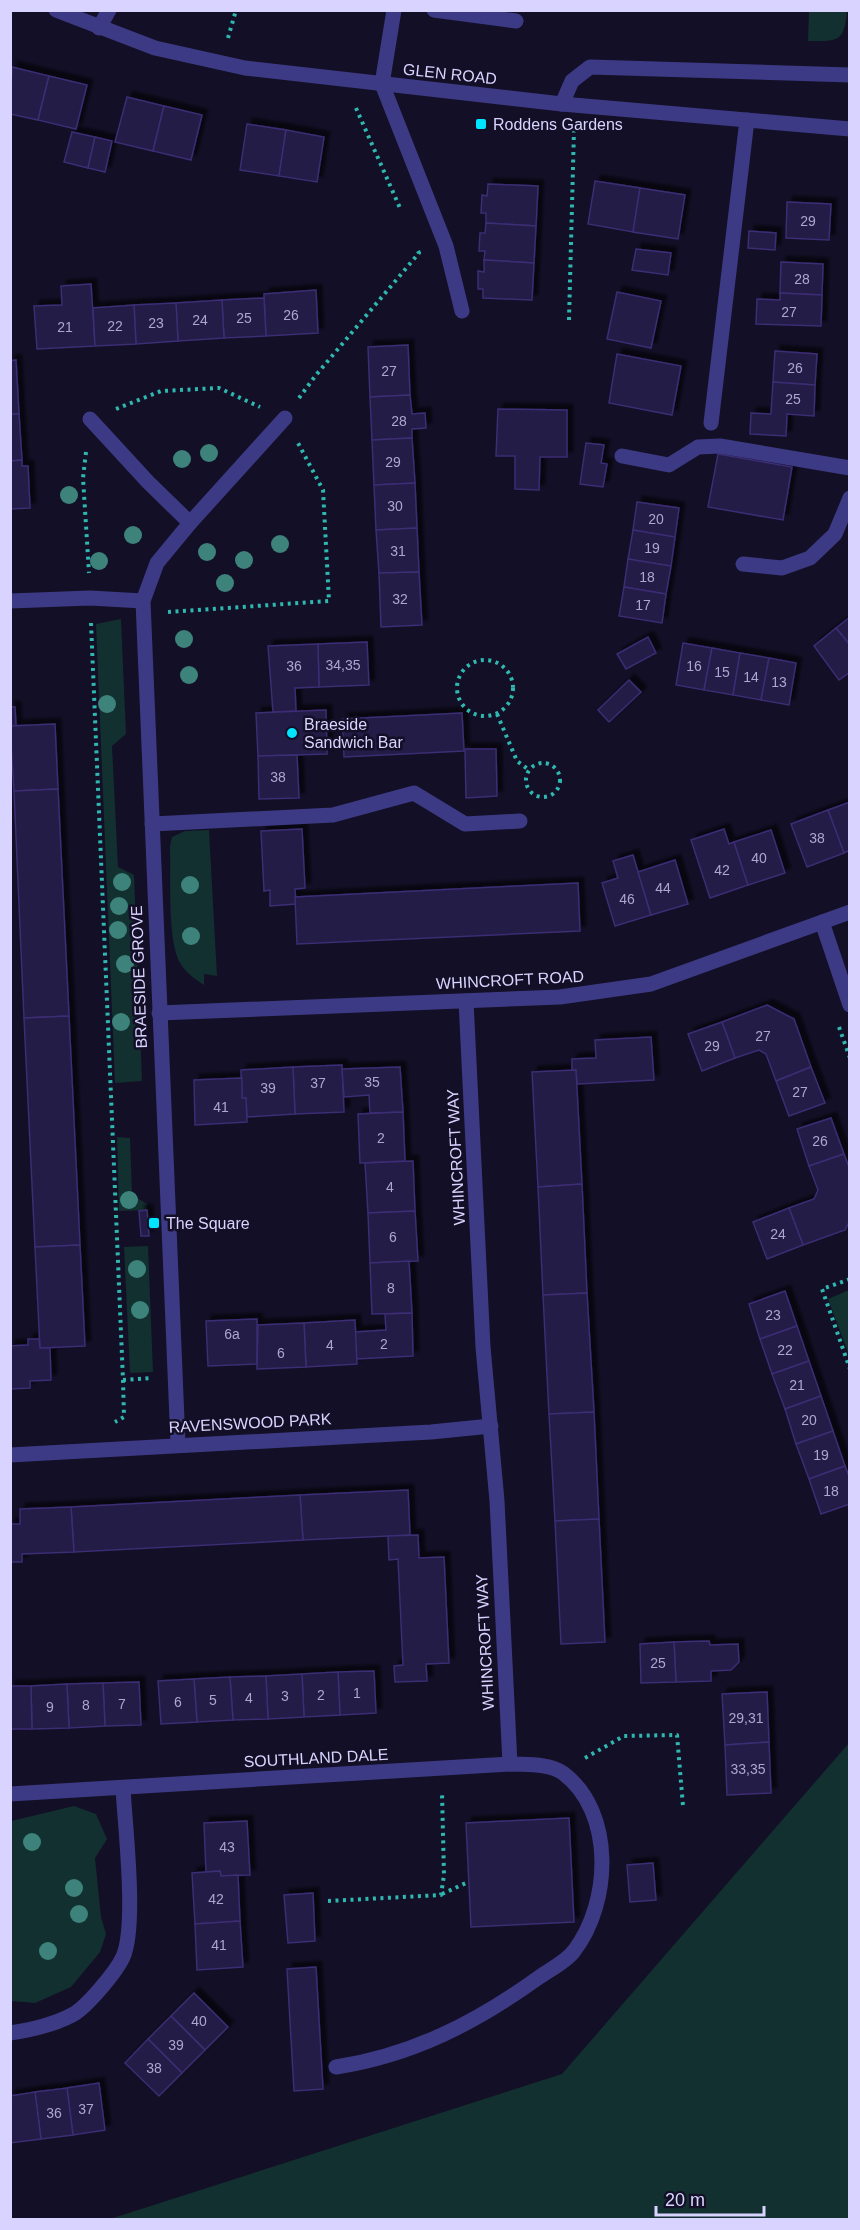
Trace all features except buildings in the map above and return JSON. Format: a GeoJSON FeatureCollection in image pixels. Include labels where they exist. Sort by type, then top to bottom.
{"type":"FeatureCollection","features":[{"type":"Feature","properties":{"kind":"street","name":"GLEN ROAD"},"geometry":{"type":"LineString","coordinates":[[56,10],[155,48],[245,68],[342,81],[568,105],[849,129]]}},
{"type":"Feature","properties":{"kind":"street"},"geometry":{"type":"LineString","coordinates":[[99,28],[109,10]]}},
{"type":"Feature","properties":{"kind":"street"},"geometry":{"type":"LineString","coordinates":[[394,10],[382,84],[446,246],[462,311]]}},
{"type":"Feature","properties":{"kind":"street"},"geometry":{"type":"LineString","coordinates":[[434,10],[516,21]]}},
{"type":"Feature","properties":{"kind":"street"},"geometry":{"type":"LineString","coordinates":[[568,105],[572,81],[590,67],[849,75]]}},
{"type":"Feature","properties":{"kind":"street"},"geometry":{"type":"LineString","coordinates":[[711,423],[747,120]]}},
{"type":"Feature","properties":{"kind":"street","name":"BRAESIDE GROVE"},"geometry":{"type":"LineString","coordinates":[[178,1444],[143,607],[157,564],[190,523],[285,418]]}},
{"type":"Feature","properties":{"kind":"street"},"geometry":{"type":"LineString","coordinates":[[90,419],[148,482],[190,523]]}},
{"type":"Feature","properties":{"kind":"street"},"geometry":{"type":"LineString","coordinates":[[622,456],[669,465],[698,447],[720,446],[849,468]]}},
{"type":"Feature","properties":{"kind":"street"},"geometry":{"type":"LineString","coordinates":[[743,564],[782,568],[810,558],[836,534],[849,498]]}},
{"type":"Feature","properties":{"kind":"street"},"geometry":{"type":"LineString","coordinates":[[10,601],[90,598],[143,607]]}},
{"type":"Feature","properties":{"kind":"street"},"geometry":{"type":"LineString","coordinates":[[152,824],[333,815],[414,793],[465,824],[520,821]]}},
{"type":"Feature","properties":{"kind":"street","name":"WHINCROFT ROAD"},"geometry":{"type":"LineString","coordinates":[[159,1013],[560,997],[651,984],[849,912]]}},
{"type":"Feature","properties":{"kind":"street"},"geometry":{"type":"LineString","coordinates":[[822,922],[849,1005]]}},
{"type":"Feature","properties":{"kind":"street","name":"WHINCROFT WAY"},"geometry":{"type":"LineString","coordinates":[[466,1001],[483,1347],[491,1426],[510,1764]]}},
{"type":"Feature","properties":{"kind":"street","name":"RAVENSWOOD PARK"},"geometry":{"type":"LineString","coordinates":[[10,1455],[178,1444],[431,1432],[491,1426]]}},
{"type":"Feature","properties":{"kind":"street"},"geometry":{"type":"LineString","coordinates":[[336,2067],[400,2053],[493,2010],[573,1953],[586,1930],[601,1892],[601,1842],[594,1819],[582,1792],[561,1772],[536,1765],[510,1764]]}},
{"type":"Feature","properties":{"kind":"street","name":"SOUTHLAND DALE"},"geometry":{"type":"LineString","coordinates":[[10,1794],[510,1764]]}},
{"type":"Feature","properties":{"kind":"street"},"geometry":{"type":"LineString","coordinates":[[10,2033],[32,2030],[73,2015],[104,1983],[123,1957],[130,1918],[123,1788]]}},
{"type":"Feature","properties":{"kind":"path"},"geometry":{"type":"LineString","coordinates":[[227,41],[236,10]]}},
{"type":"Feature","properties":{"kind":"path"},"geometry":{"type":"LineString","coordinates":[[342,81],[366,129],[402,212]]}},
{"type":"Feature","properties":{"kind":"path"},"geometry":{"type":"LineString","coordinates":[[568,105],[569,320]]}},
{"type":"Feature","properties":{"kind":"path"},"geometry":{"type":"LineString","coordinates":[[285,418],[316,375],[419,254],[415,243]]}},
{"type":"Feature","properties":{"kind":"path"},"geometry":{"type":"LineString","coordinates":[[108,1426],[124,1417],[83,478],[90,419],[161,391],[219,388],[285,418],[322,490],[329,601],[143,607]]}},
{"type":"Feature","properties":{"kind":"path"},"geometry":{"type":"LineString","coordinates":[[489,660],[497,663],[509,675],[512,693],[509,701],[497,714],[478,716],[463,705],[458,697],[459,679],[471,664],[489,660]]}},
{"type":"Feature","properties":{"kind":"path"},"geometry":{"type":"LineString","coordinates":[[497,714],[517,761],[529,770]]}},
{"type":"Feature","properties":{"kind":"path"},"geometry":{"type":"LineString","coordinates":[[538,764],[549,764],[558,771],[559,787],[551,795],[535,795],[526,782],[529,770],[538,764]]}},
{"type":"Feature","properties":{"kind":"path"},"geometry":{"type":"LineString","coordinates":[[849,1280],[822,1289],[849,1369]]}},
{"type":"Feature","properties":{"kind":"path"},"geometry":{"type":"LineString","coordinates":[[123,1380],[155,1378]]}},
{"type":"Feature","properties":{"kind":"path"},"geometry":{"type":"LineString","coordinates":[[561,1772],[624,1736],[677,1735],[682,1806]]}},
{"type":"Feature","properties":{"kind":"path"},"geometry":{"type":"LineString","coordinates":[[441,1894],[444,1875],[442,1785]]}},
{"type":"Feature","properties":{"kind":"path"},"geometry":{"type":"LineString","coordinates":[[328,1901],[441,1894],[468,1882]]}},
{"type":"Feature","properties":{"kind":"green space"},"geometry":{"type":"Polygon","coordinates":[[[809,11],[847,11],[841,35],[833,40],[808,41],[809,11]]]}},
{"type":"Feature","properties":{"kind":"green space"},"geometry":{"type":"Polygon","coordinates":[[[121,619],[126,734],[112,746],[118,867],[134,875],[142,1081],[115,1083],[96,624],[121,619]]]}},
{"type":"Feature","properties":{"kind":"green space"},"geometry":{"type":"Polygon","coordinates":[[[209,830],[217,976],[204,974],[204,985],[185,970],[176,953],[171,924],[170,846],[172,837],[185,831],[209,830]]]}},
{"type":"Feature","properties":{"kind":"green space"},"geometry":{"type":"Polygon","coordinates":[[[117,1137],[130,1138],[132,1195],[147,1204],[147,1210],[119,1211],[117,1137]]]}},
{"type":"Feature","properties":{"kind":"green space"},"geometry":{"type":"Polygon","coordinates":[[[148,1246],[153,1372],[130,1373],[124,1247],[148,1246]]]}},
{"type":"Feature","properties":{"kind":"green space"},"geometry":{"type":"Polygon","coordinates":[[[849,1290],[849,1355],[828,1299],[849,1290]]]}},
{"type":"Feature","properties":{"kind":"green space"},"geometry":{"type":"Polygon","coordinates":[[[849,1743],[849,2219],[110,2219],[562,2074],[849,1743]]]}},
{"type":"Feature","properties":{"kind":"green space"},"geometry":{"type":"Polygon","coordinates":[[[74,1806],[96,1814],[107,1839],[95,1858],[101,1917],[106,1934],[100,1952],[71,1987],[35,2003],[11,2001],[11,1821],[74,1806]]]}},
{"type":"Feature","properties":{"kind":"place","name":"Roddens Gardens"},"geometry":{"type":"Point","coordinates":[481,124]}},
{"type":"Feature","properties":{"kind":"place","name":"Braeside Sandwich Bar"},"geometry":{"type":"Point","coordinates":[292,733]}},
{"type":"Feature","properties":{"kind":"place","name":"The Square"},"geometry":{"type":"Point","coordinates":[154,1223]}}]}
